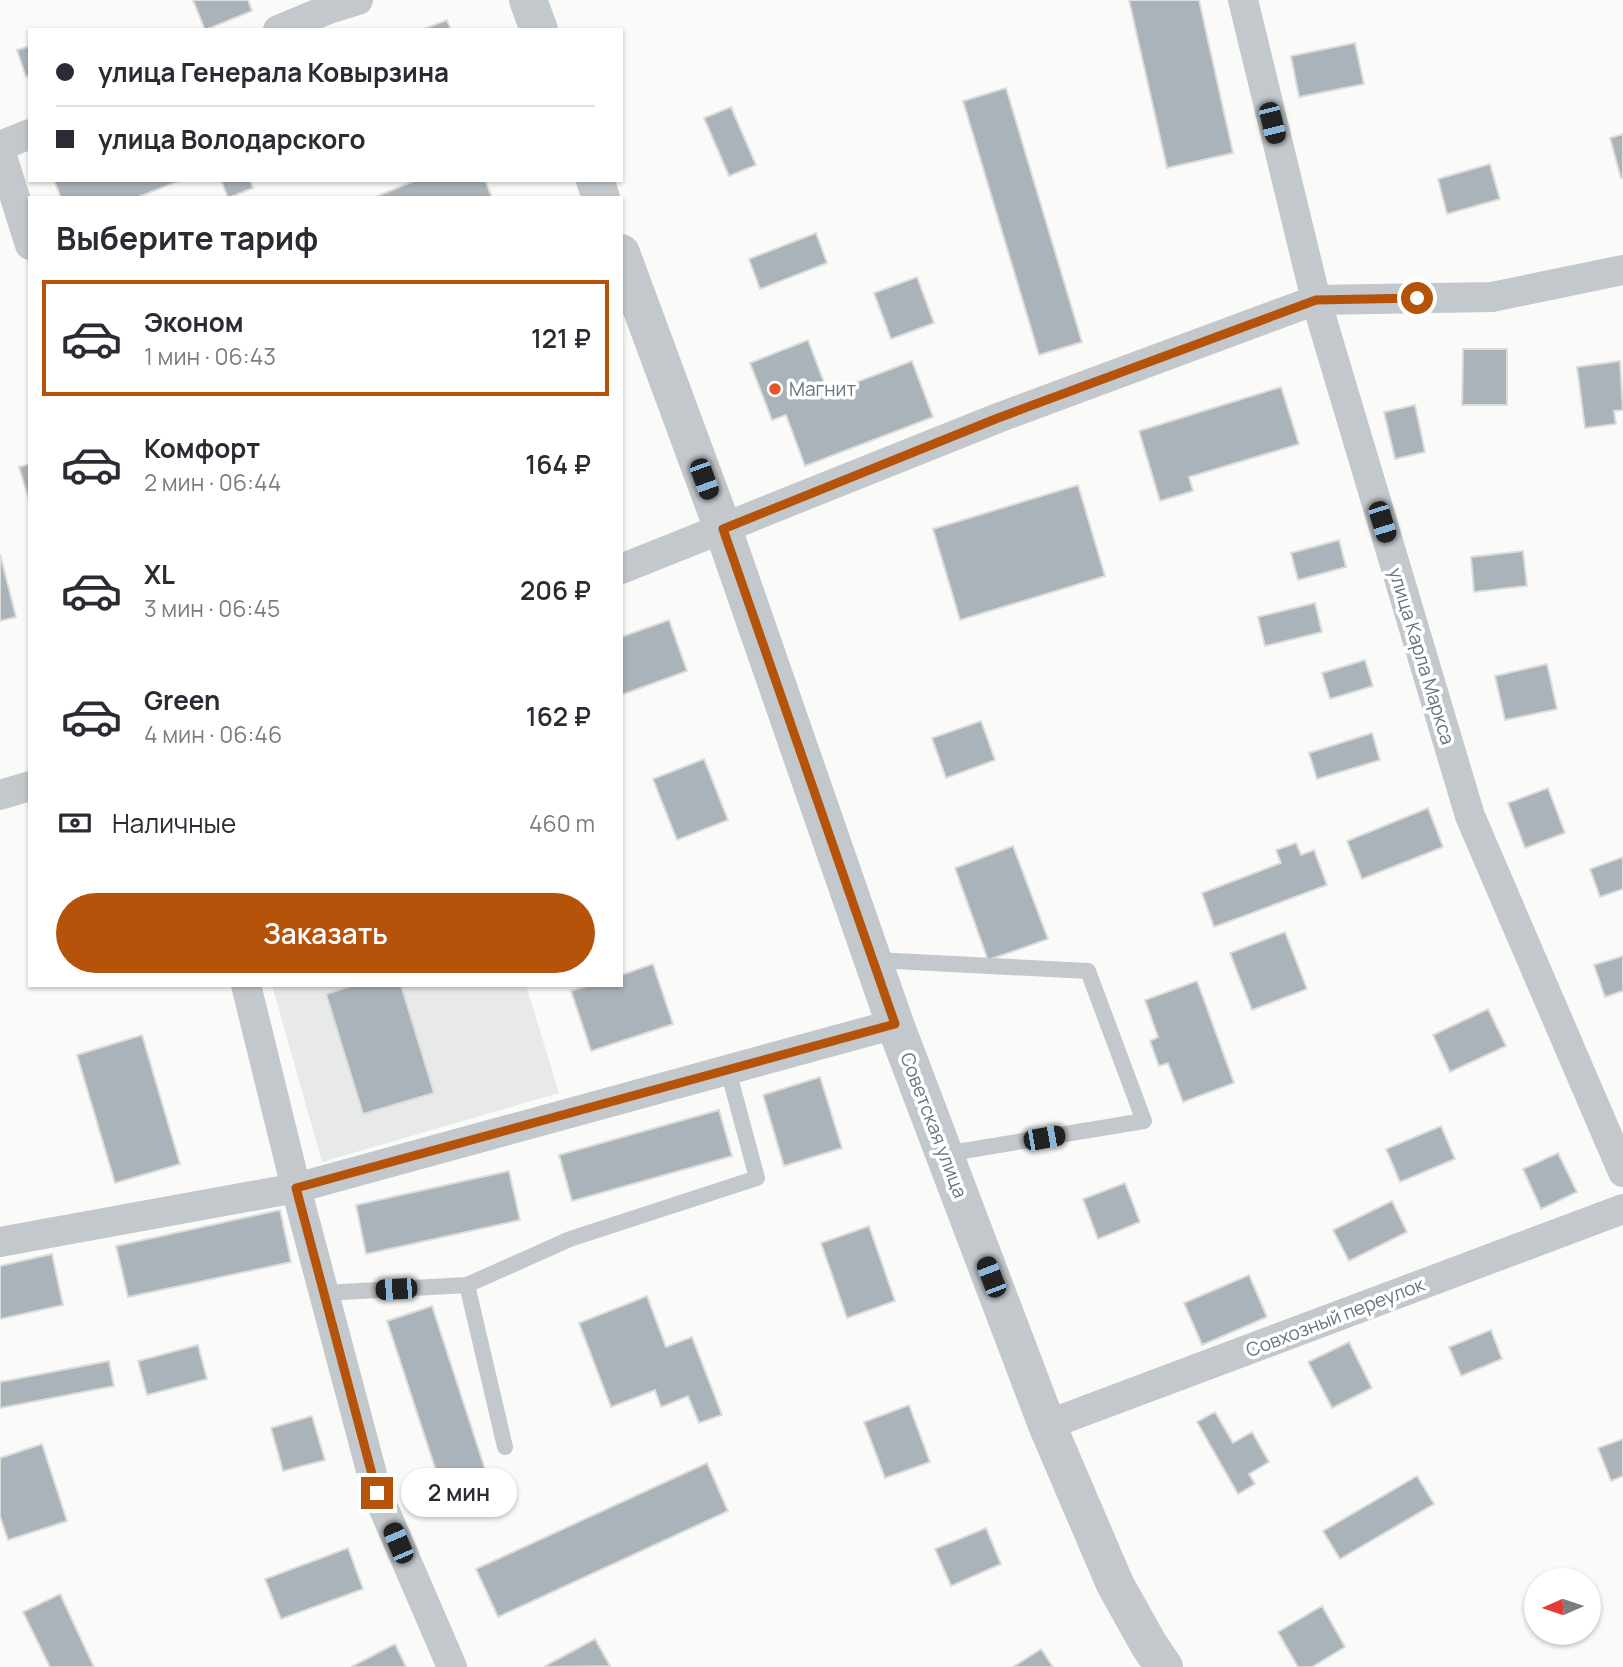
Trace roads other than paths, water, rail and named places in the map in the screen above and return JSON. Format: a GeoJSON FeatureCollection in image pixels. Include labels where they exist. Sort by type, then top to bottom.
{"type":"FeatureCollection","features":[{"type":"Feature","properties":{"kind":"street"},"geometry":{"type":"LineString","coordinates":[[283,28],[358,0]]}},
{"type":"Feature","properties":{"kind":"street"},"geometry":{"type":"LineString","coordinates":[[528,0],[538,28]]}},
{"type":"Feature","properties":{"kind":"street","name":"улица Карла Маркса"},"geometry":{"type":"LineString","coordinates":[[1243,0],[1316,300],[1470,816],[1623,1172]]}},
{"type":"Feature","properties":{"kind":"street"},"geometry":{"type":"LineString","coordinates":[[28,135],[0,148],[28,239]]}},
{"type":"Feature","properties":{"kind":"street","name":"Советская улица"},"geometry":{"type":"LineString","coordinates":[[623,258],[723,529],[895,1024],[1047,1425],[1115,1584],[1164,1667]]}},
{"type":"Feature","properties":{"kind":"street"},"geometry":{"type":"LineString","coordinates":[[623,568],[998,418],[1316,300],[1492,297],[1623,270]]}},
{"type":"Feature","properties":{"kind":"street"},"geometry":{"type":"LineString","coordinates":[[0,794],[28,787]]}},
{"type":"Feature","properties":{"kind":"street"},"geometry":{"type":"LineString","coordinates":[[246,987],[296,1188],[377,1493],[452,1667]]}},
{"type":"Feature","properties":{"kind":"street"},"geometry":{"type":"LineString","coordinates":[[0,1242],[296,1188],[895,1024]]}},
{"type":"Feature","properties":{"kind":"street","name":"Совхозный переулок"},"geometry":{"type":"LineString","coordinates":[[1047,1425],[1623,1209]]}},
{"type":"Feature","properties":{"kind":"lane"},"geometry":{"type":"LineString","coordinates":[[872,960],[1088,971],[1144,1121],[945,1154]]}},
{"type":"Feature","properties":{"kind":"lane"},"geometry":{"type":"LineString","coordinates":[[324,1293],[467,1285],[570,1239],[757,1178],[728,1070]]}},
{"type":"Feature","properties":{"kind":"lane"},"geometry":{"type":"LineString","coordinates":[[467,1285],[505,1447]]}},
{"type":"Feature","properties":{"kind":"place","name":"Магнит"},"geometry":{"type":"Point","coordinates":[775,389]}}]}
